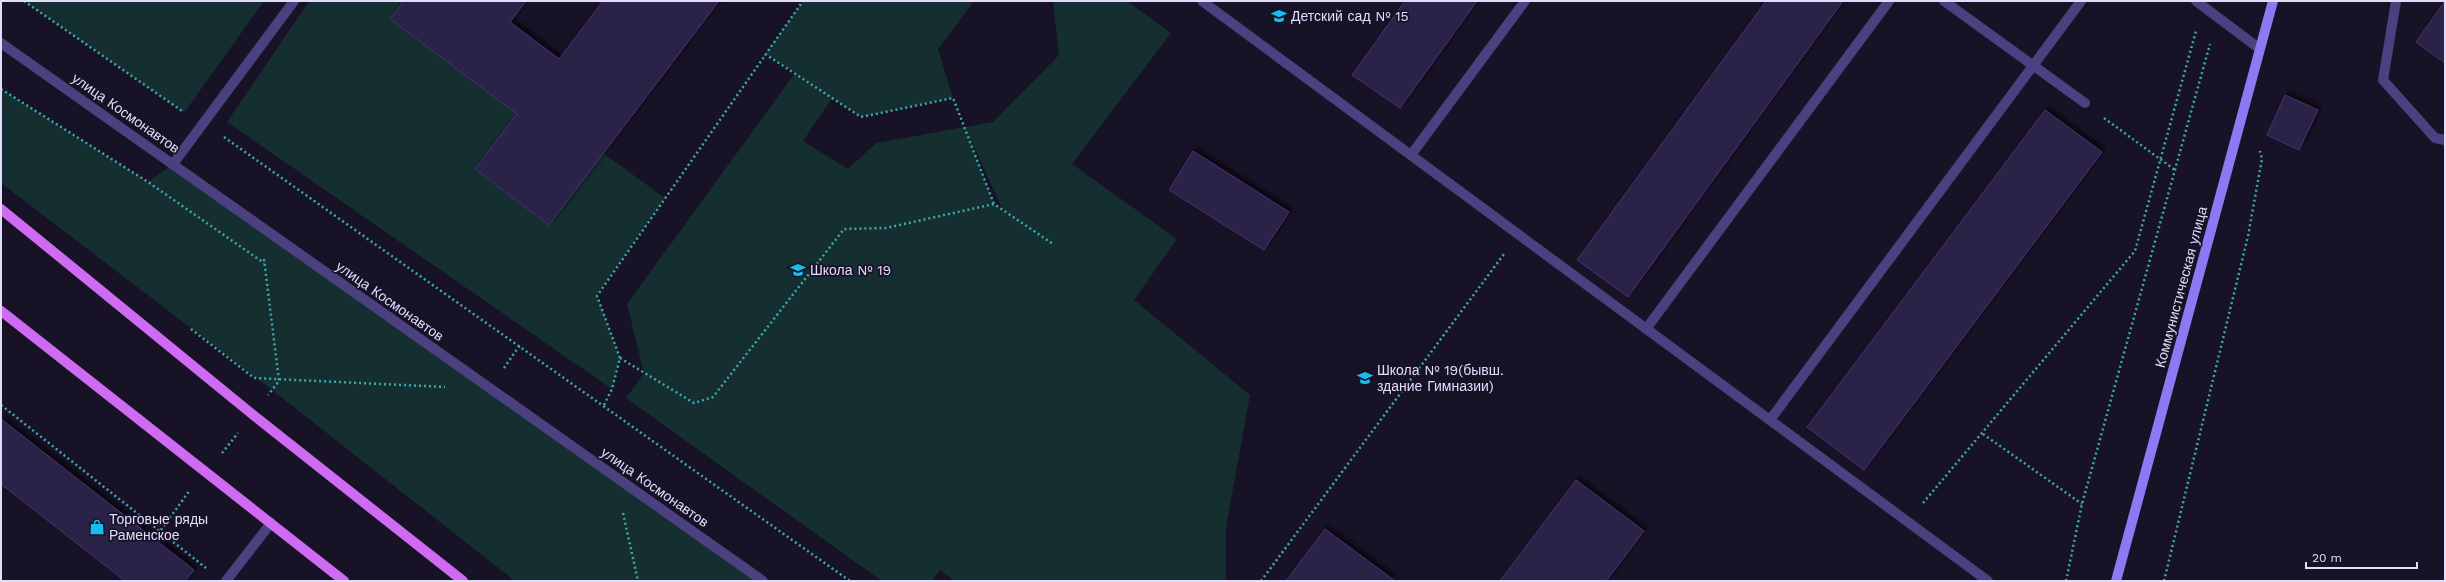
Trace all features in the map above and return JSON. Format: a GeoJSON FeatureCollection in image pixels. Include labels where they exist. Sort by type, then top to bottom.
{"type":"FeatureCollection","features":[{"type":"Feature","properties":{"kind":"main road","name":"Коммунистическая улица"},"geometry":{"type":"LineString","coordinates":[[2116,581],[2273,1]]}},
{"type":"Feature","properties":{"kind":"main road"},"geometry":{"type":"LineString","coordinates":[[1,209],[252,414],[463,581]]}},
{"type":"Feature","properties":{"kind":"main road"},"geometry":{"type":"LineString","coordinates":[[1,311],[344,581]]}},
{"type":"Feature","properties":{"kind":"street"},"geometry":{"type":"LineString","coordinates":[[174,164],[294,1]]}},
{"type":"Feature","properties":{"kind":"street"},"geometry":{"type":"LineString","coordinates":[[1202,1],[1988,581]]}},
{"type":"Feature","properties":{"kind":"street"},"geometry":{"type":"LineString","coordinates":[[1411,155],[1525,1]]}},
{"type":"Feature","properties":{"kind":"street"},"geometry":{"type":"LineString","coordinates":[[1646,329],[1889,1]]}},
{"type":"Feature","properties":{"kind":"street"},"geometry":{"type":"LineString","coordinates":[[1944,1],[2084,103]]}},
{"type":"Feature","properties":{"kind":"street"},"geometry":{"type":"LineString","coordinates":[[1770,420],[2032,65],[2081,1]]}},
{"type":"Feature","properties":{"kind":"street"},"geometry":{"type":"LineString","coordinates":[[2396,1],[2383,80],[2435,138],[2445,140]]}},
{"type":"Feature","properties":{"kind":"street"},"geometry":{"type":"LineString","coordinates":[[2199,4],[2260,49]]}},
{"type":"Feature","properties":{"kind":"street","name":"улица Космонавтов"},"geometry":{"type":"LineString","coordinates":[[1,43],[763,581]]}},
{"type":"Feature","properties":{"kind":"street"},"geometry":{"type":"LineString","coordinates":[[226,581],[272,523]]}},
{"type":"Feature","properties":{"kind":"path"},"geometry":{"type":"LineString","coordinates":[[24,1],[184,113],[204,123],[520,345],[850,581]]}},
{"type":"Feature","properties":{"kind":"path"},"geometry":{"type":"LineString","coordinates":[[604,405],[612,389],[620,358],[597,296],[803,1]]}},
{"type":"Feature","properties":{"kind":"path"},"geometry":{"type":"LineString","coordinates":[[1907,521],[1983,434],[2136,251],[2161,162],[2199,4]]}},
{"type":"Feature","properties":{"kind":"path"},"geometry":{"type":"LineString","coordinates":[[2066,581],[2082,504],[2218,17]]}},
{"type":"Feature","properties":{"kind":"path"},"geometry":{"type":"LineString","coordinates":[[766,54],[861,117],[953,98],[994,204],[1053,244]]}},
{"type":"Feature","properties":{"kind":"path"},"geometry":{"type":"LineString","coordinates":[[1,89],[148,182],[264,264]]}},
{"type":"Feature","properties":{"kind":"path"},"geometry":{"type":"LineString","coordinates":[[2084,103],[2161,162],[2175,170]]}},
{"type":"Feature","properties":{"kind":"path"},"geometry":{"type":"LineString","coordinates":[[2164,581],[2248,236],[2262,159],[2259,147]]}},
{"type":"Feature","properties":{"kind":"path"},"geometry":{"type":"LineString","coordinates":[[620,358],[694,403],[713,396],[844,229],[886,228],[994,204]]}},
{"type":"Feature","properties":{"kind":"path"},"geometry":{"type":"LineString","coordinates":[[252,414],[279,380],[259,226]]}},
{"type":"Feature","properties":{"kind":"path"},"geometry":{"type":"LineString","coordinates":[[1262,581],[1497,265],[1518,233]]}},
{"type":"Feature","properties":{"kind":"path"},"geometry":{"type":"LineString","coordinates":[[279,380],[490,389],[520,345]]}},
{"type":"Feature","properties":{"kind":"path"},"geometry":{"type":"LineString","coordinates":[[1,405],[210,571]]}},
{"type":"Feature","properties":{"kind":"path"},"geometry":{"type":"LineString","coordinates":[[1983,434],[2082,504]]}},
{"type":"Feature","properties":{"kind":"path"},"geometry":{"type":"LineString","coordinates":[[614,476],[638,581]]}},
{"type":"Feature","properties":{"kind":"green space"},"geometry":{"type":"Polygon","coordinates":[[[24,1],[264,1],[184,113],[24,1]]]}},
{"type":"Feature","properties":{"kind":"green space"},"geometry":{"type":"Polygon","coordinates":[[[309,1],[404,1],[390,19],[517,114],[475,169],[549,225],[603,153],[665,198],[597,295],[620,358],[612,389],[227,122],[309,1]]]}},
{"type":"Feature","properties":{"kind":"green space"},"geometry":{"type":"Polygon","coordinates":[[[803,1],[974,1],[938,49],[953,98],[861,117],[832,98],[803,141],[848,169],[876,143],[993,122],[1059,55],[1053,1],[1127,1],[1171,33],[1072,164],[1177,239],[1134,300],[1250,395],[1226,527],[1226,581],[955,581],[940,570],[932,581],[882,581],[626,398],[644,373],[627,304],[795,73],[765,54],[803,1]],[[969,136],[994,204],[1002,208],[969,136]]]}},
{"type":"Feature","properties":{"kind":"green space"},"geometry":{"type":"Polygon","coordinates":[[[1,89],[148,182],[173,164],[761,581],[515,581],[272,390],[1,183],[1,89]]]}},
{"type":"Feature","properties":{"kind":"building"},"geometry":{"type":"Polygon","coordinates":[[[404,1],[526,1],[510,22],[559,59],[603,1],[719,1],[549,225],[475,169],[517,114],[390,19],[404,1]]]}},
{"type":"Feature","properties":{"kind":"building"},"geometry":{"type":"Polygon","coordinates":[[[1405,1],[1477,1],[1400,108],[1352,75],[1405,1]]]}},
{"type":"Feature","properties":{"kind":"building"},"geometry":{"type":"Polygon","coordinates":[[[1766,1],[1843,1],[1628,297],[1577,260],[1766,1]]]}},
{"type":"Feature","properties":{"kind":"building"},"geometry":{"type":"Polygon","coordinates":[[[2445,1],[2445,63],[2416,42],[2445,1]]]}},
{"type":"Feature","properties":{"kind":"building"},"geometry":{"type":"Polygon","coordinates":[[[2285,95],[2318,110],[2299,150],[2267,135],[2285,95]]]}},
{"type":"Feature","properties":{"kind":"building"},"geometry":{"type":"Polygon","coordinates":[[[2045,110],[2102,152],[1864,470],[1807,427],[2045,110]]]}},
{"type":"Feature","properties":{"kind":"building"},"geometry":{"type":"Polygon","coordinates":[[[1193,151],[1289,212],[1264,250],[1169,190],[1193,151]]]}},
{"type":"Feature","properties":{"kind":"building","name":"Торговые ряды Раменское"},"geometry":{"type":"Polygon","coordinates":[[[1,419],[194,570],[185,581],[125,581],[1,484],[1,419]]]}},
{"type":"Feature","properties":{"kind":"building"},"geometry":{"type":"Polygon","coordinates":[[[1576,480],[1644,531],[1606,581],[1500,581],[1576,480]]]}},
{"type":"Feature","properties":{"kind":"building"},"geometry":{"type":"Polygon","coordinates":[[[1325,529],[1395,581],[1286,581],[1325,529]]]}},
{"type":"Feature","properties":{"kind":"place","name":"Детский сад № 15"},"geometry":{"type":"Point","coordinates":[1279,16]}},
{"type":"Feature","properties":{"kind":"place","name":"Школа № 19"},"geometry":{"type":"Point","coordinates":[798,270]}},
{"type":"Feature","properties":{"kind":"place","name":"Школа № 19(бывш. здание Гимназии)"},"geometry":{"type":"Point","coordinates":[1365,378]}},
{"type":"Feature","properties":{"kind":"place","name":"Торговые ряды Раменское"},"geometry":{"type":"Point","coordinates":[97,527]}}]}
